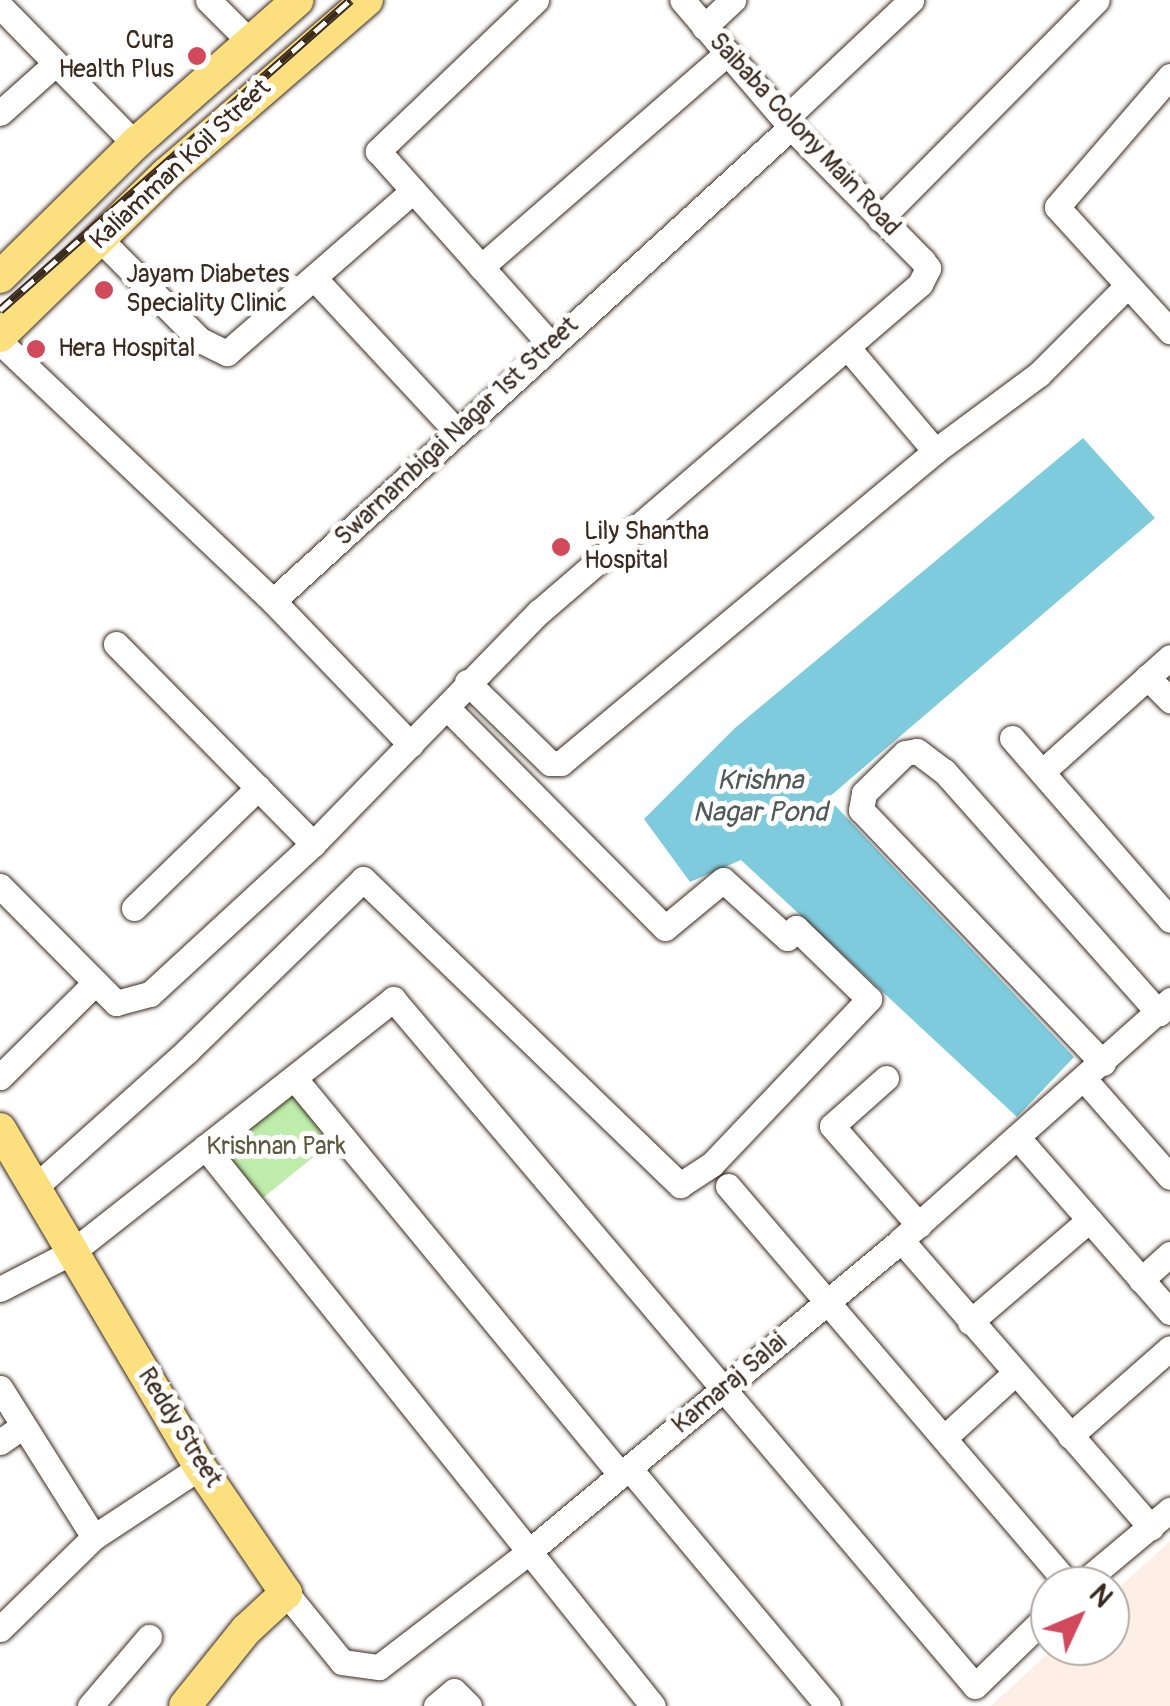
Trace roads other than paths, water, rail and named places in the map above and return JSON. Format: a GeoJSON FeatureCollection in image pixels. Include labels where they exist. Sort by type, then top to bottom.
{"type":"FeatureCollection","features":[{"type":"Feature","properties":{"kind":"main road","name":"Kaliamman Koil Street"},"geometry":{"type":"LineString","coordinates":[[0,278],[135,144],[248,40],[298,0]]}},
{"type":"Feature","properties":{"kind":"main road","name":"Kaliamman Koil Street"},"geometry":{"type":"LineString","coordinates":[[0,339],[180,162],[367,0]]}},
{"type":"Feature","properties":{"kind":"main road","name":"Reddy Street"},"geometry":{"type":"LineString","coordinates":[[0,1129],[200,1467],[286,1593]]}},
{"type":"Feature","properties":{"kind":"main road"},"geometry":{"type":"LineString","coordinates":[[185,1706],[246,1630],[286,1593]]}},
{"type":"Feature","properties":{"kind":"street"},"geometry":{"type":"LineString","coordinates":[[208,0],[248,40]]}},
{"type":"Feature","properties":{"kind":"street"},"geometry":{"type":"LineString","coordinates":[[536,0],[379,148],[380,156],[550,344]]}},
{"type":"Feature","properties":{"kind":"street","name":"Saibaba Colony Main Road"},"geometry":{"type":"LineString","coordinates":[[682,0],[726,54],[928,268],[920,284],[848,348]]}},
{"type":"Feature","properties":{"kind":"street"},"geometry":{"type":"LineString","coordinates":[[704,27],[732,0]]}},
{"type":"Feature","properties":{"kind":"street","name":"Swarnambigai Nagar 1st Street"},"geometry":{"type":"LineString","coordinates":[[273,600],[642,264],[911,0]]}},
{"type":"Feature","properties":{"kind":"street"},"geometry":{"type":"LineString","coordinates":[[880,219],[1097,0]]}},
{"type":"Feature","properties":{"kind":"street"},"geometry":{"type":"LineString","coordinates":[[0,6],[135,144]]}},
{"type":"Feature","properties":{"kind":"street"},"geometry":{"type":"LineString","coordinates":[[481,267],[726,54]]}},
{"type":"Feature","properties":{"kind":"street"},"geometry":{"type":"LineString","coordinates":[[0,113],[55,64]]}},
{"type":"Feature","properties":{"kind":"street"},"geometry":{"type":"LineString","coordinates":[[1170,76],[1057,202],[1062,218],[1124,288],[1170,331]]}},
{"type":"Feature","properties":{"kind":"street"},"geometry":{"type":"LineString","coordinates":[[101,240],[217,352],[237,349],[413,191]]}},
{"type":"Feature","properties":{"kind":"street"},"geometry":{"type":"LineString","coordinates":[[314,278],[456,431]]}},
{"type":"Feature","properties":{"kind":"street"},"geometry":{"type":"LineString","coordinates":[[467,682],[558,764],[936,451],[1039,374],[1124,288]]}},
{"type":"Feature","properties":{"kind":"street"},"geometry":{"type":"LineString","coordinates":[[0,339],[273,600],[410,744]]}},
{"type":"Feature","properties":{"kind":"street"},"geometry":{"type":"LineString","coordinates":[[0,886],[116,1002],[150,994],[314,844],[539,612],[848,348],[936,451]]}},
{"type":"Feature","properties":{"kind":"street"},"geometry":{"type":"LineString","coordinates":[[116,644],[314,844]]}},
{"type":"Feature","properties":{"kind":"street"},"geometry":{"type":"LineString","coordinates":[[1042,772],[1170,657]]}},
{"type":"Feature","properties":{"kind":"street"},"geometry":{"type":"LineString","coordinates":[[1147,677],[1170,700]]}},
{"type":"Feature","properties":{"kind":"street"},"geometry":{"type":"LineString","coordinates":[[35,1187],[188,1051],[363,879],[680,1185],[726,1151],[869,999],[796,928],[787,938],[723,880],[665,928],[448,709]]}},
{"type":"Feature","properties":{"kind":"street"},"geometry":{"type":"LineString","coordinates":[[1012,738],[1170,920]]}},
{"type":"Feature","properties":{"kind":"street"},"geometry":{"type":"LineString","coordinates":[[1162,1007],[944,771],[917,751],[905,754],[864,792],[862,810],[1093,1065],[1170,1177]]}},
{"type":"Feature","properties":{"kind":"street"},"geometry":{"type":"LineString","coordinates":[[134,908],[258,788]]}},
{"type":"Feature","properties":{"kind":"street"},"geometry":{"type":"LineString","coordinates":[[0,1077],[94,984]]}},
{"type":"Feature","properties":{"kind":"street"},"geometry":{"type":"LineString","coordinates":[[0,1289],[72,1252],[393,1000],[975,1686],[1030,1633]]}},
{"type":"Feature","properties":{"kind":"street","name":"Kamaraj Salai"},"geometry":{"type":"LineString","coordinates":[[286,1593],[342,1662],[366,1670],[378,1668],[526,1554],[910,1233],[1162,1007]]}},
{"type":"Feature","properties":{"kind":"street"},"geometry":{"type":"LineString","coordinates":[[295,1078],[828,1706]]}},
{"type":"Feature","properties":{"kind":"street"},"geometry":{"type":"LineString","coordinates":[[886,1078],[832,1126],[970,1322],[1150,1528]]}},
{"type":"Feature","properties":{"kind":"street"},"geometry":{"type":"LineString","coordinates":[[1018,1138],[1170,1312]]}},
{"type":"Feature","properties":{"kind":"street"},"geometry":{"type":"LineString","coordinates":[[205,1147],[526,1554],[653,1706]]}},
{"type":"Feature","properties":{"kind":"street"},"geometry":{"type":"LineString","coordinates":[[728,1186],[1053,1566]]}},
{"type":"Feature","properties":{"kind":"street"},"geometry":{"type":"LineString","coordinates":[[970,1322],[1089,1220]]}},
{"type":"Feature","properties":{"kind":"street"},"geometry":{"type":"LineString","coordinates":[[1141,1280],[1170,1254]]}},
{"type":"Feature","properties":{"kind":"street"},"geometry":{"type":"LineString","coordinates":[[1070,1436],[1170,1348]]}},
{"type":"Feature","properties":{"kind":"street"},"geometry":{"type":"LineString","coordinates":[[945,1436],[1014,1374]]}},
{"type":"Feature","properties":{"kind":"street"},"geometry":{"type":"LineString","coordinates":[[0,1388],[94,1536]]}},
{"type":"Feature","properties":{"kind":"street"},"geometry":{"type":"LineString","coordinates":[[0,1442],[23,1426]]}},
{"type":"Feature","properties":{"kind":"street"},"geometry":{"type":"LineString","coordinates":[[0,1628],[94,1536],[200,1467]]}},
{"type":"Feature","properties":{"kind":"street"},"geometry":{"type":"LineString","coordinates":[[1103,1566],[1170,1510]]}},
{"type":"Feature","properties":{"kind":"street"},"geometry":{"type":"LineString","coordinates":[[90,1706],[149,1636]]}},
{"type":"Feature","properties":{"kind":"street"},"geometry":{"type":"LineString","coordinates":[[436,1706],[454,1691],[469,1706]]}},
{"type":"Feature","properties":{"kind":"water","name":"Krishna Nagar Pond"},"geometry":{"type":"Polygon","coordinates":[[[1083,438],[1155,518],[828,798],[1074,1057],[1017,1117],[741,860],[690,882],[644,819],[735,728],[1083,438]]]}},
{"type":"Feature","properties":{"kind":"railway"},"geometry":{"type":"LineString","coordinates":[[0,310],[351,0]]}},
{"type":"Feature","properties":{"kind":"place","name":"Cura Health Plus"},"geometry":{"type":"Point","coordinates":[197,56]}},
{"type":"Feature","properties":{"kind":"place","name":"Jayam Diabetes Speciality Clinic"},"geometry":{"type":"Point","coordinates":[104,290]}},
{"type":"Feature","properties":{"kind":"place","name":"Hera Hospital"},"geometry":{"type":"Point","coordinates":[36,349]}},
{"type":"Feature","properties":{"kind":"place","name":"Lily Shantha Hospital"},"geometry":{"type":"Point","coordinates":[561,547]}},
{"type":"Feature","properties":{"kind":"park label","name":"Krishnan Park"},"geometry":{"type":"Point","coordinates":[276,1147]}}]}
